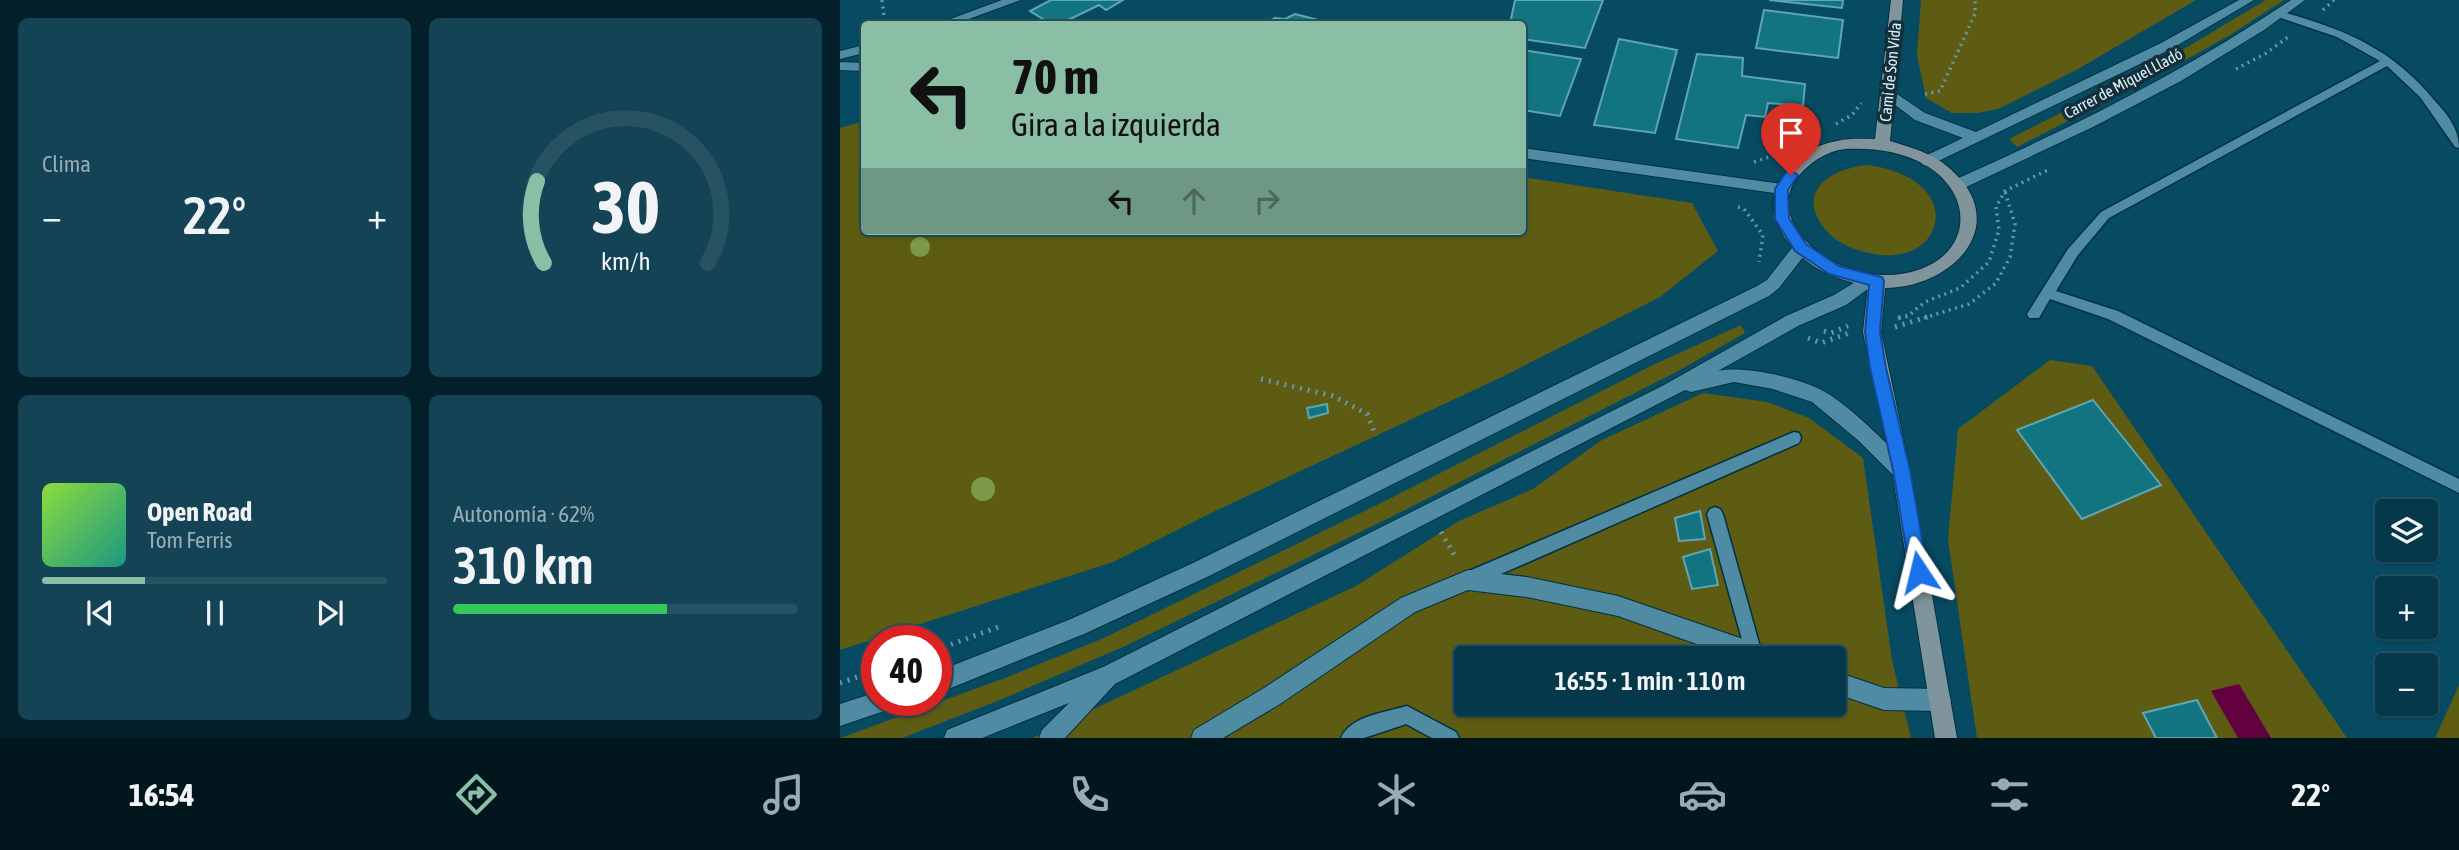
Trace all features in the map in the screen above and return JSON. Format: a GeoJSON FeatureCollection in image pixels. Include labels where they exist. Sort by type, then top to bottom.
{"type":"FeatureCollection","features":[{"type":"Feature","properties":{"kind":"street"},"geometry":{"type":"LineString","coordinates":[[952,21],[1015,0]]}},
{"type":"Feature","properties":{"kind":"street","name":"Camí de Son Vida"},"geometry":{"type":"LineString","coordinates":[[1882,144],[1897,0]]}},
{"type":"Feature","properties":{"kind":"street","name":"Carrer de Miquel Lladó"},"geometry":{"type":"LineString","coordinates":[[1928,160],[2166,46],[2248,0]]}},
{"type":"Feature","properties":{"kind":"street","name":"Carrer de Miquel Lladó"},"geometry":{"type":"LineString","coordinates":[[1957,186],[2017,159],[2167,81],[2298,0]]}},
{"type":"Feature","properties":{"kind":"street"},"geometry":{"type":"LineString","coordinates":[[978,21],[1000,5]]}},
{"type":"Feature","properties":{"kind":"street"},"geometry":{"type":"LineString","coordinates":[[840,55],[861,49]]}},
{"type":"Feature","properties":{"kind":"street"},"geometry":{"type":"LineString","coordinates":[[840,66],[861,67]]}},
{"type":"Feature","properties":{"kind":"street"},"geometry":{"type":"LineString","coordinates":[[1889,95],[1905,109],[1930,124],[1978,137]]}},
{"type":"Feature","properties":{"kind":"street"},"geometry":{"type":"LineString","coordinates":[[1882,144],[1906,150],[1928,160],[1957,186],[1970,212],[1967,240],[1948,264],[1917,278],[1873,280],[1835,270],[1801,248],[1782,219],[1782,189],[1801,161],[1838,145],[1882,144]]}},
{"type":"Feature","properties":{"kind":"street"},"geometry":{"type":"LineString","coordinates":[[1526,154],[1782,189]]}},
{"type":"Feature","properties":{"kind":"street"},"geometry":{"type":"LineString","coordinates":[[952,677],[1077,627],[1200,570],[1763,290],[1773,284],[1801,248]]}},
{"type":"Feature","properties":{"kind":"street"},"geometry":{"type":"LineString","coordinates":[[1873,280],[1875,321],[1872,332],[1901,470],[1947,738]]}},
{"type":"Feature","properties":{"kind":"street"},"geometry":{"type":"LineString","coordinates":[[955,738],[1110,675],[1670,390],[1804,314],[1840,300],[1873,280]]}},
{"type":"Feature","properties":{"kind":"street"},"geometry":{"type":"LineString","coordinates":[[1670,390],[1734,375],[1773,382],[1818,397],[1865,435],[1901,470]]}},
{"type":"Feature","properties":{"kind":"street"},"geometry":{"type":"LineString","coordinates":[[1202,738],[1272,696],[1408,605],[1468,580],[1527,587],[1618,606],[1732,646]]}},
{"type":"Feature","properties":{"kind":"street"},"geometry":{"type":"LineString","coordinates":[[1050,738],[1110,675]]}},
{"type":"Feature","properties":{"kind":"street"},"geometry":{"type":"LineString","coordinates":[[1846,686],[1884,699],[1940,700]]}},
{"type":"Feature","properties":{"kind":"street"},"geometry":{"type":"LineString","coordinates":[[840,715],[861,708]]}},
{"type":"Feature","properties":{"kind":"lane"},"geometry":{"type":"LineString","coordinates":[[2279,14],[2343,35],[2389,60],[2443,115],[2459,144]]}},
{"type":"Feature","properties":{"kind":"lane"},"geometry":{"type":"LineString","coordinates":[[2034,314],[2073,252],[2105,215],[2389,60]]}},
{"type":"Feature","properties":{"kind":"lane"},"geometry":{"type":"LineString","coordinates":[[2047,293],[2113,314],[2459,486]]}},
{"type":"Feature","properties":{"kind":"lane"},"geometry":{"type":"LineString","coordinates":[[1468,580],[1794,438]]}},
{"type":"Feature","properties":{"kind":"lane"},"geometry":{"type":"LineString","coordinates":[[1715,514],[1757,646]]}},
{"type":"Feature","properties":{"kind":"lane"},"geometry":{"type":"LineString","coordinates":[[1350,738],[1363,728],[1407,715],[1450,738]]}},
{"type":"Feature","properties":{"kind":"path"},"geometry":{"type":"LineString","coordinates":[[882,0],[885,21]]}},
{"type":"Feature","properties":{"kind":"path"},"geometry":{"type":"LineString","coordinates":[[1914,95],[1940,92],[1975,14],[1975,0]]}},
{"type":"Feature","properties":{"kind":"path"},"geometry":{"type":"LineString","coordinates":[[2229,73],[2265,54],[2334,0]]}},
{"type":"Feature","properties":{"kind":"path"},"geometry":{"type":"LineString","coordinates":[[1804,314],[1817,330],[1831,333],[1849,326],[1908,316],[1925,302],[1960,288],[1989,262],[1999,230],[1996,206],[2005,191],[2062,162]]}},
{"type":"Feature","properties":{"kind":"path"},"geometry":{"type":"LineString","coordinates":[[1261,379],[1334,396],[1367,414],[1376,436]]}},
{"type":"Feature","properties":{"kind":"path"},"geometry":{"type":"LineString","coordinates":[[840,683],[861,676]]}},
{"type":"Feature","properties":{"kind":"shaded area"},"geometry":{"type":"Polygon","coordinates":[[[1921,0],[2196,0],[2078,69],[1998,109],[1977,113],[1952,113],[1926,98],[1917,55],[1921,0]]]}},
{"type":"Feature","properties":{"kind":"shaded area"},"geometry":{"type":"Polygon","coordinates":[[[2266,0],[2284,0],[2230,35],[2162,73],[2017,147],[2009,139],[2162,62],[2266,0]]]}},
{"type":"Feature","properties":{"kind":"shaded area"},"geometry":{"type":"Polygon","coordinates":[[[861,122],[861,235],[1526,235],[1526,177],[1692,203],[1718,251],[1660,297],[1502,377],[1215,511],[1113,562],[918,625],[861,625],[861,643],[840,650],[840,128],[861,122]]]}},
{"type":"Feature","properties":{"kind":"shaded area"},"geometry":{"type":"Polygon","coordinates":[[[1868,165],[1901,174],[1923,188],[1934,206],[1935,223],[1927,239],[1912,251],[1890,255],[1851,248],[1829,233],[1816,215],[1815,193],[1821,184],[1842,171],[1868,165]]]}},
{"type":"Feature","properties":{"kind":"shaded area"},"geometry":{"type":"Polygon","coordinates":[[[1741,325],[1745,333],[1678,371],[1393,516],[1125,646],[1000,700],[902,738],[840,738],[900,716],[952,716],[952,697],[1104,638],[1385,501],[1653,365],[1741,325]]]}},
{"type":"Feature","properties":{"kind":"shaded area"},"geometry":{"type":"Polygon","coordinates":[[[2050,360],[2092,366],[2347,738],[1977,738],[1948,540],[1958,429],[2050,360]]]}},
{"type":"Feature","properties":{"kind":"shaded area"},"geometry":{"type":"Polygon","coordinates":[[[1703,393],[1767,402],[1809,418],[1863,458],[1892,660],[1911,738],[1032,738],[1356,586],[1459,521],[1533,489],[1602,440],[1703,393]]]}},
{"type":"Feature","properties":{"kind":"shaded area"},"geometry":{"type":"Polygon","coordinates":[[[2239,684],[2271,738],[2238,738],[2211,691],[2239,684]]]}},
{"type":"Feature","properties":{"kind":"shaded area"},"geometry":{"type":"Polygon","coordinates":[[[2459,685],[2459,738],[2435,738],[2459,685]]]}},
{"type":"Feature","properties":{"kind":"building"},"geometry":{"type":"Polygon","coordinates":[[[1051,0],[1123,0],[1106,10],[1099,5],[1066,21],[1046,21],[1030,11],[1051,0]]]}},
{"type":"Feature","properties":{"kind":"building"},"geometry":{"type":"Polygon","coordinates":[[[1515,0],[1603,0],[1585,48],[1526,40],[1526,21],[1511,21],[1515,0]]]}},
{"type":"Feature","properties":{"kind":"building"},"geometry":{"type":"Polygon","coordinates":[[[1769,0],[1843,0],[1842,8],[1769,0]]]}},
{"type":"Feature","properties":{"kind":"building"},"geometry":{"type":"Polygon","coordinates":[[[1764,10],[1843,20],[1838,58],[1756,48],[1764,10]]]}},
{"type":"Feature","properties":{"kind":"building"},"geometry":{"type":"Polygon","coordinates":[[[1295,14],[1322,21],[1270,21],[1275,18],[1285,19],[1295,14]]]}},
{"type":"Feature","properties":{"kind":"building"},"geometry":{"type":"Polygon","coordinates":[[[1619,39],[1677,50],[1655,133],[1594,125],[1619,39]]]}},
{"type":"Feature","properties":{"kind":"building"},"geometry":{"type":"Polygon","coordinates":[[[1526,51],[1581,59],[1560,116],[1526,111],[1526,51]]]}},
{"type":"Feature","properties":{"kind":"building"},"geometry":{"type":"Polygon","coordinates":[[[1697,54],[1743,58],[1742,76],[1805,84],[1803,106],[1768,103],[1765,117],[1746,115],[1738,148],[1676,139],[1697,54]]]}},
{"type":"Feature","properties":{"kind":"building"},"geometry":{"type":"Polygon","coordinates":[[[2093,400],[2161,485],[2082,519],[2017,430],[2093,400]]]}},
{"type":"Feature","properties":{"kind":"building"},"geometry":{"type":"Polygon","coordinates":[[[1327,404],[1328,413],[1309,418],[1307,408],[1327,404]]]}},
{"type":"Feature","properties":{"kind":"building"},"geometry":{"type":"Polygon","coordinates":[[[1700,511],[1705,539],[1679,541],[1675,518],[1700,511]]]}},
{"type":"Feature","properties":{"kind":"building"},"geometry":{"type":"Polygon","coordinates":[[[1710,549],[1718,585],[1692,589],[1683,557],[1710,549]]]}},
{"type":"Feature","properties":{"kind":"building"},"geometry":{"type":"Polygon","coordinates":[[[2197,700],[2217,738],[2156,738],[2143,713],[2197,700]]]}},
{"type":"Feature","properties":{"kind":"route"},"geometry":{"type":"LineString","coordinates":[[1791,175],[1782,189],[1782,219],[1801,248],[1835,270],[1877,281],[1872,332],[1919,572]]}}]}
